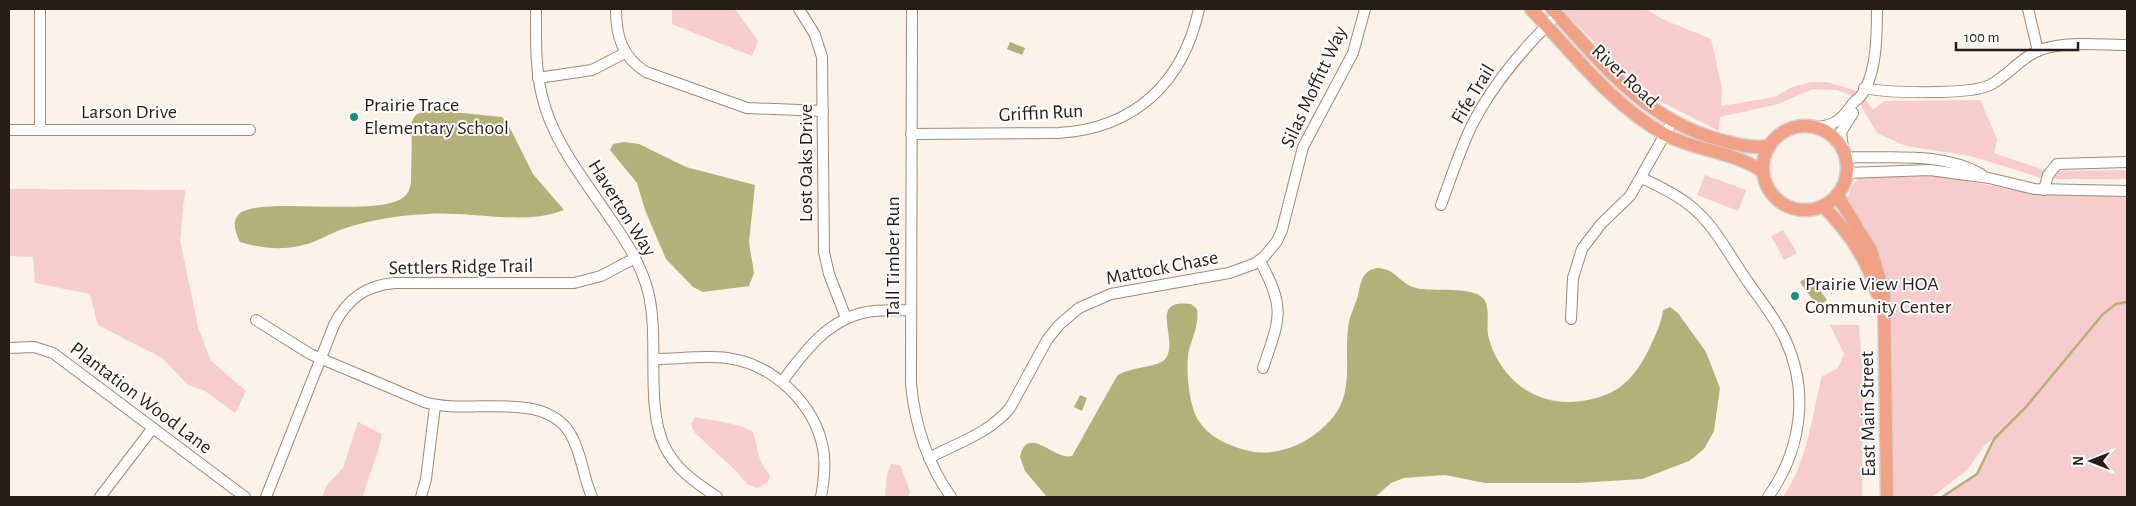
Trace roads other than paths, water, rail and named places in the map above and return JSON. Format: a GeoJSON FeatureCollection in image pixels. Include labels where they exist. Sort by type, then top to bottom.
{"type":"FeatureCollection","features":[{"type":"Feature","properties":{"kind":"main road","name":"River Road"},"geometry":{"type":"LineString","coordinates":[[1531,9],[1620,103],[1665,135],[1700,149],[1752,163],[1763,172]]}},
{"type":"Feature","properties":{"kind":"main road","name":"River Road"},"geometry":{"type":"LineString","coordinates":[[1554,12],[1635,96],[1672,122],[1688,130],[1724,141],[1758,148],[1769,146]]}},
{"type":"Feature","properties":{"kind":"main road"},"geometry":{"type":"LineString","coordinates":[[1801,125],[1817,127],[1832,135],[1845,153],[1847,173],[1844,185],[1837,196],[1823,206],[1808,210],[1784,204],[1772,194],[1763,172],[1764,159],[1769,146],[1786,130],[1801,125]]}},
{"type":"Feature","properties":{"kind":"main road","name":"East Main Street"},"geometry":{"type":"LineString","coordinates":[[1837,196],[1864,236],[1877,265],[1884,293],[1887,497]]}},
{"type":"Feature","properties":{"kind":"main road","name":"East Main Street"},"geometry":{"type":"LineString","coordinates":[[1823,206],[1855,246],[1868,270],[1876,289],[1885,330]]}},
{"type":"Feature","properties":{"kind":"street"},"geometry":{"type":"LineString","coordinates":[[40,9],[40,130]]}},
{"type":"Feature","properties":{"kind":"street","name":"Haverton Way"},"geometry":{"type":"LineString","coordinates":[[536,9],[538,78],[548,116],[562,146],[635,258],[644,277],[651,306],[656,416],[661,437],[677,466],[703,493],[717,497]]}},
{"type":"Feature","properties":{"kind":"street"},"geometry":{"type":"LineString","coordinates":[[616,9],[616,28],[625,53],[635,65],[646,72],[731,104],[761,110],[823,111]]}},
{"type":"Feature","properties":{"kind":"street","name":"Lost Oaks Drive"},"geometry":{"type":"LineString","coordinates":[[799,9],[815,35],[822,57],[824,252],[829,274],[846,318]]}},
{"type":"Feature","properties":{"kind":"street","name":"Tall Timber Run"},"geometry":{"type":"LineString","coordinates":[[912,9],[910,310],[912,402],[917,424],[929,458],[951,497]]}},
{"type":"Feature","properties":{"kind":"street","name":"Griffin Run"},"geometry":{"type":"LineString","coordinates":[[911,134],[1058,133],[1083,131],[1110,123],[1144,104],[1169,78],[1187,49],[1199,9]]}},
{"type":"Feature","properties":{"kind":"street","name":"Silas Moffitt Way"},"geometry":{"type":"LineString","coordinates":[[1260,261],[1274,245],[1282,230],[1304,147],[1353,53],[1365,9]]}},
{"type":"Feature","properties":{"kind":"street"},"geometry":{"type":"LineString","coordinates":[[1817,127],[1829,126],[1839,121],[1864,88],[1873,64],[1877,42],[1877,9]]}},
{"type":"Feature","properties":{"kind":"street"},"geometry":{"type":"LineString","coordinates":[[2028,9],[2038,51]]}},
{"type":"Feature","properties":{"kind":"street","name":"Fife Trail"},"geometry":{"type":"LineString","coordinates":[[1441,205],[1473,122],[1502,77],[1547,25],[1554,12]]}},
{"type":"Feature","properties":{"kind":"street"},"geometry":{"type":"LineString","coordinates":[[1864,88],[1881,91],[1980,89],[1998,80],[2038,51],[2056,46],[2127,46]]}},
{"type":"Feature","properties":{"kind":"street"},"geometry":{"type":"LineString","coordinates":[[538,78],[592,70],[625,53]]}},
{"type":"Feature","properties":{"kind":"street"},"geometry":{"type":"LineString","coordinates":[[1858,98],[1856,110],[1841,132],[1845,153],[1921,158],[1958,165],[1989,178]]}},
{"type":"Feature","properties":{"kind":"street"},"geometry":{"type":"LineString","coordinates":[[1572,319],[1573,278],[1582,249],[1601,224],[1626,202],[1642,178],[1672,122]]}},
{"type":"Feature","properties":{"kind":"street","name":"Larson Drive"},"geometry":{"type":"LineString","coordinates":[[9,130],[250,130]]}},
{"type":"Feature","properties":{"kind":"street"},"geometry":{"type":"LineString","coordinates":[[2044,190],[2048,175],[2057,164],[2127,162]]}},
{"type":"Feature","properties":{"kind":"street"},"geometry":{"type":"LineString","coordinates":[[1847,173],[1922,170],[1989,178],[2044,190],[2127,191]]}},
{"type":"Feature","properties":{"kind":"street"},"geometry":{"type":"LineString","coordinates":[[1642,178],[1679,197],[1702,217],[1777,324],[1790,350],[1800,394],[1798,428],[1784,471],[1768,497]]}},
{"type":"Feature","properties":{"kind":"street","name":"Settlers Ridge Trail"},"geometry":{"type":"LineString","coordinates":[[266,497],[334,325],[342,309],[353,298],[377,286],[395,283],[574,283],[601,276],[635,258]]}},
{"type":"Feature","properties":{"kind":"street"},"geometry":{"type":"LineString","coordinates":[[1260,261],[1277,295],[1278,312],[1276,330],[1263,368]]}},
{"type":"Feature","properties":{"kind":"street","name":"Mattock Chase"},"geometry":{"type":"LineString","coordinates":[[929,458],[985,432],[1002,417],[1010,408],[1048,340],[1059,325],[1079,308],[1111,294],[1229,273],[1260,261]]}},
{"type":"Feature","properties":{"kind":"street"},"geometry":{"type":"LineString","coordinates":[[782,382],[810,346],[827,330],[846,318],[868,311],[910,310]]}},
{"type":"Feature","properties":{"kind":"street"},"geometry":{"type":"LineString","coordinates":[[256,320],[284,340],[320,359],[435,406],[525,408],[548,413],[562,424],[570,434],[592,497]]}},
{"type":"Feature","properties":{"kind":"street","name":"Plantation Wood Lane"},"geometry":{"type":"LineString","coordinates":[[9,348],[34,347],[53,353],[245,497]]}},
{"type":"Feature","properties":{"kind":"street"},"geometry":{"type":"LineString","coordinates":[[654,359],[728,358],[762,369],[782,382],[799,400],[818,432],[823,447],[825,466],[821,497]]}},
{"type":"Feature","properties":{"kind":"street"},"geometry":{"type":"LineString","coordinates":[[421,497],[426,479],[435,406]]}},
{"type":"Feature","properties":{"kind":"street"},"geometry":{"type":"LineString","coordinates":[[100,497],[152,429]]}},
{"type":"Feature","properties":{"kind":"waterway"},"geometry":{"type":"LineString","coordinates":[[1942,497],[1977,474],[1994,439],[2026,407],[2103,314],[2116,304],[2127,302]]}},
{"type":"Feature","properties":{"kind":"place","name":"Prairie Trace Elementary School"},"geometry":{"type":"Point","coordinates":[354,117]}},
{"type":"Feature","properties":{"kind":"place","name":"Prairie View HOA Community Center"},"geometry":{"type":"Point","coordinates":[1795,296]}}]}
